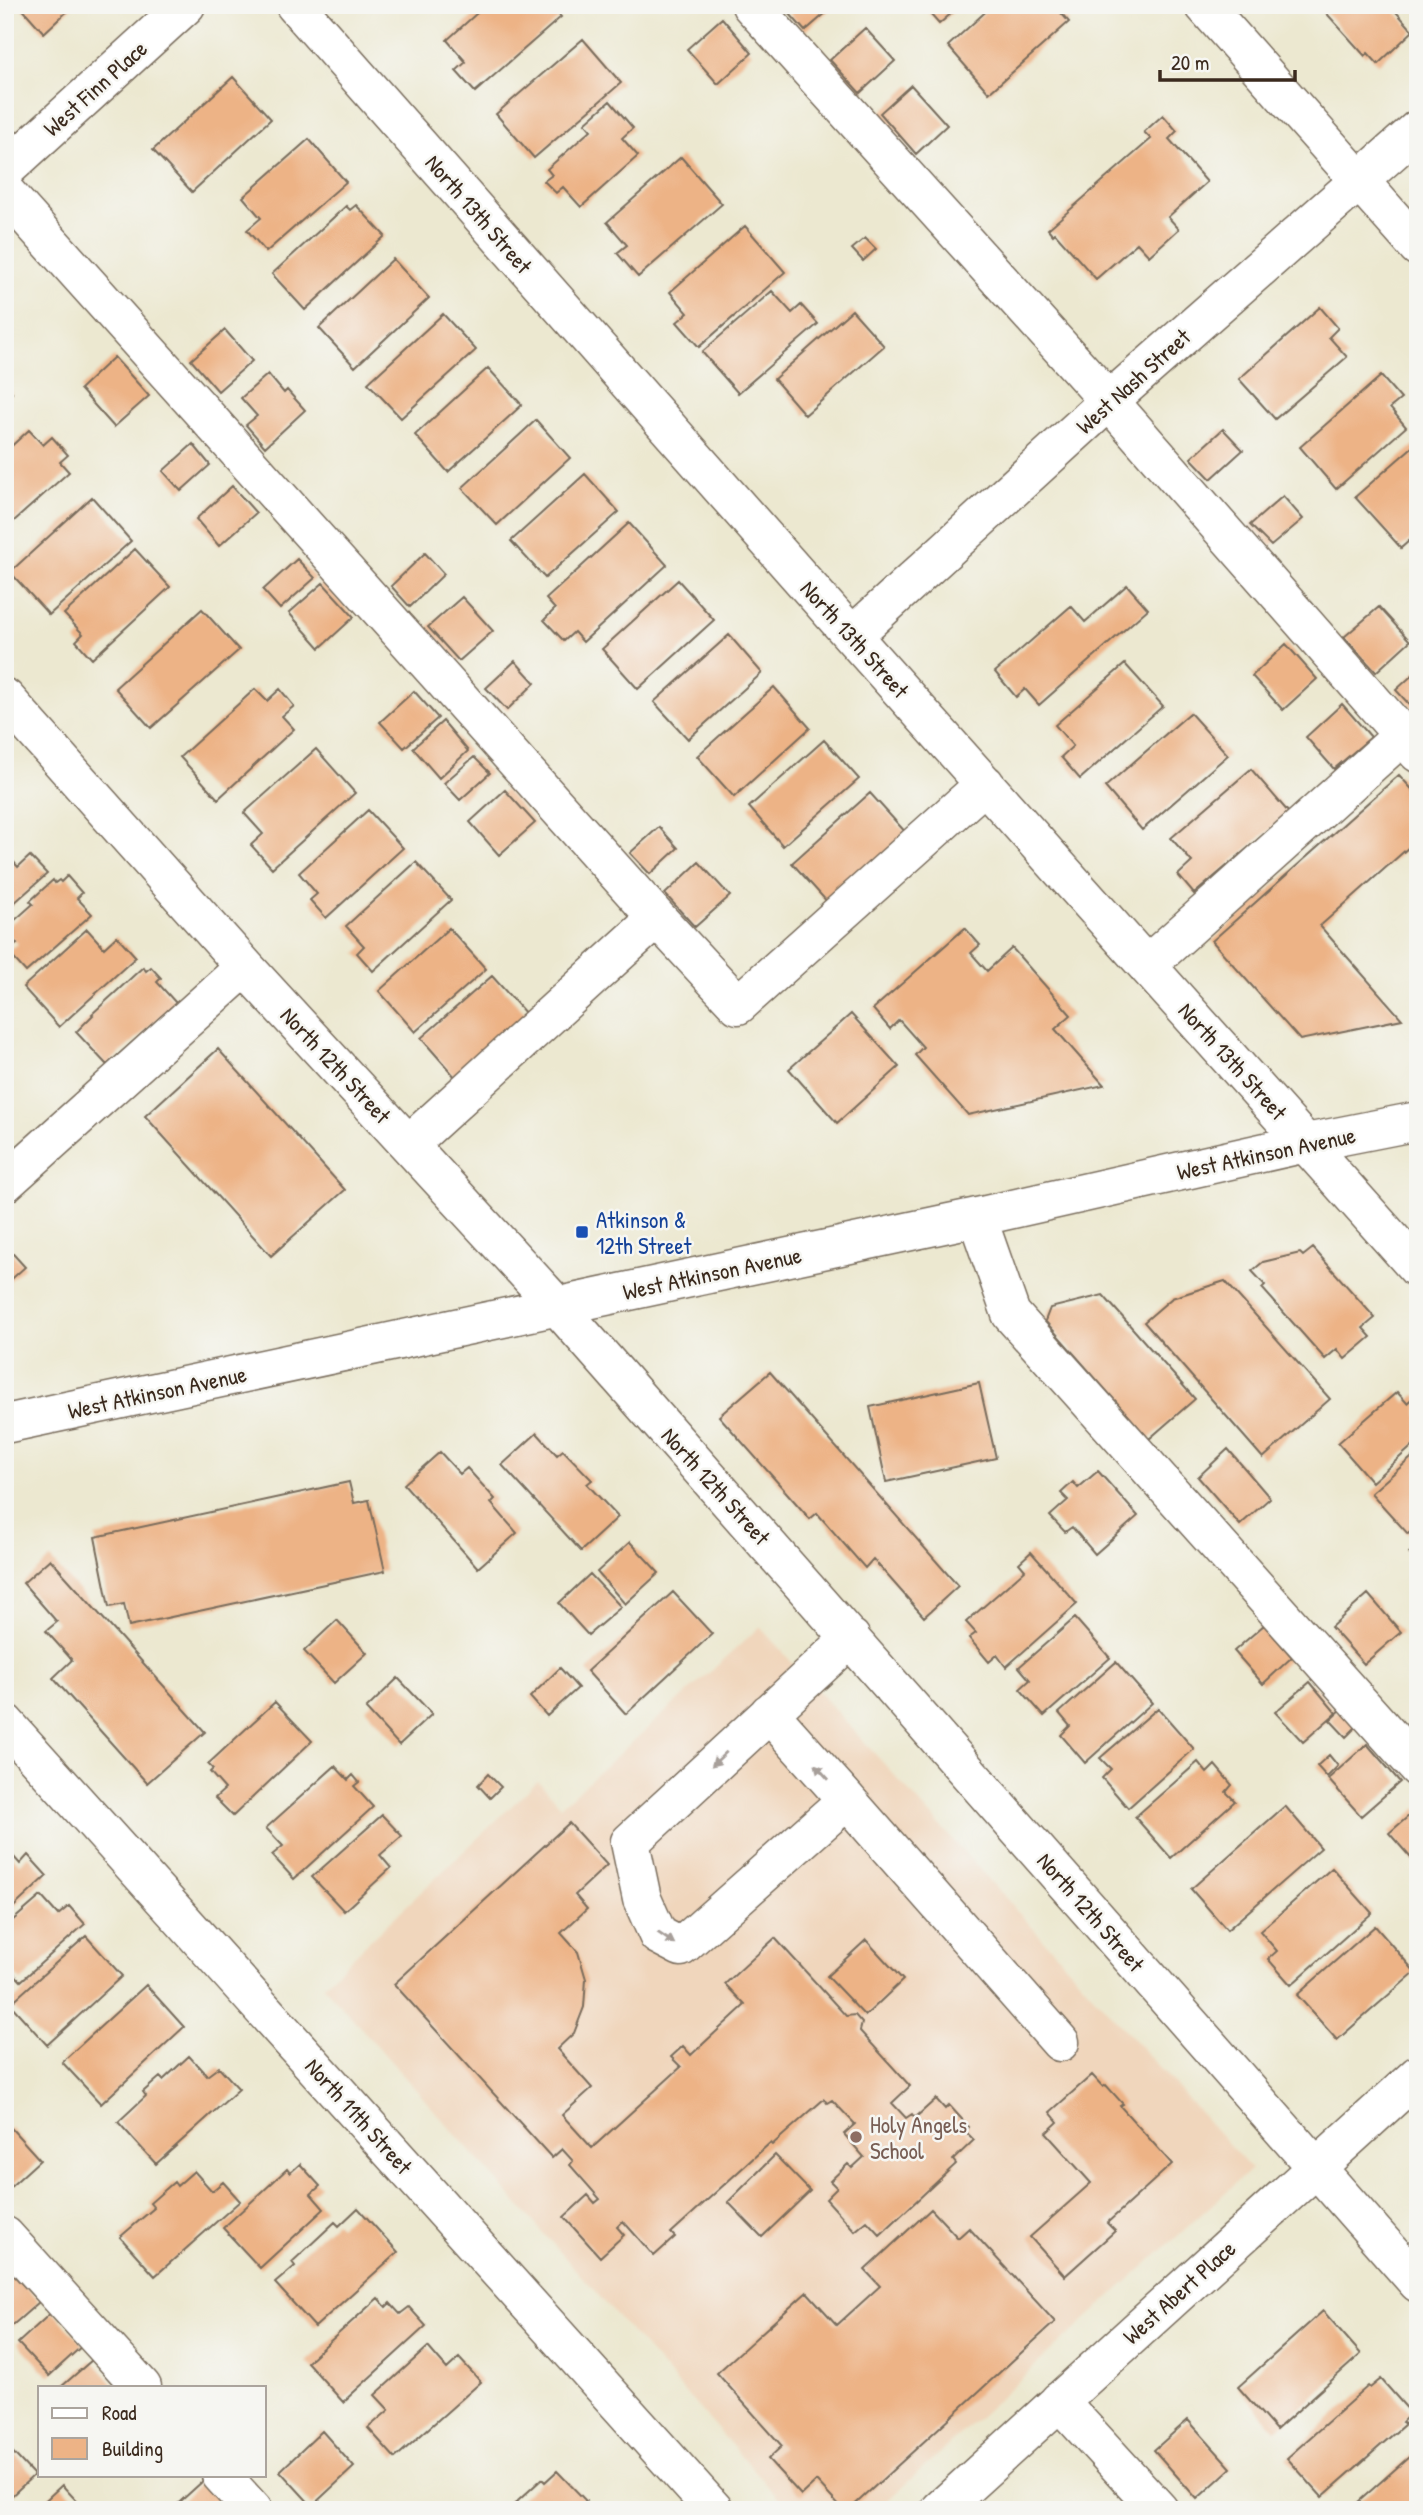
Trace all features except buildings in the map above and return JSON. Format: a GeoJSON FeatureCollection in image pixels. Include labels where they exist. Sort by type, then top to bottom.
{"type":"FeatureCollection","features":[{"type":"Feature","properties":{"kind":"street","name":"West Finn Place"},"geometry":{"type":"LineString","coordinates":[[5,170],[186,5]]}},
{"type":"Feature","properties":{"kind":"street","name":"North 13th Street"},"geometry":{"type":"LineString","coordinates":[[296,5],[852,636],[1418,1269]]}},
{"type":"Feature","properties":{"kind":"street"},"geometry":{"type":"LineString","coordinates":[[751,5],[1109,401],[1410,744],[1147,965]]}},
{"type":"Feature","properties":{"kind":"street"},"geometry":{"type":"LineString","coordinates":[[1203,5],[1418,247]]}},
{"type":"Feature","properties":{"kind":"street","name":"West Nash Street"},"geometry":{"type":"LineString","coordinates":[[852,636],[1109,401],[1418,129]]}},
{"type":"Feature","properties":{"kind":"street"},"geometry":{"type":"LineString","coordinates":[[5,192],[738,1005],[985,784]]}},
{"type":"Feature","properties":{"kind":"street","name":"North 12th Street"},"geometry":{"type":"LineString","coordinates":[[5,698],[245,967],[557,1306],[1418,2283]]}},
{"type":"Feature","properties":{"kind":"street"},"geometry":{"type":"LineString","coordinates":[[409,1144],[657,918]]}},
{"type":"Feature","properties":{"kind":"street"},"geometry":{"type":"LineString","coordinates":[[5,1183],[245,967]]}},
{"type":"Feature","properties":{"kind":"street","name":"West Atkinson Avenue"},"geometry":{"type":"LineString","coordinates":[[5,1424],[1418,1121]]}},
{"type":"Feature","properties":{"kind":"street"},"geometry":{"type":"LineString","coordinates":[[977,1217],[1011,1314],[1418,1768]]}},
{"type":"Feature","properties":{"kind":"street"},"geometry":{"type":"LineString","coordinates":[[847,1800],[681,1947],[658,1935],[642,1899],[630,1842],[851,1637]]}},
{"type":"Feature","properties":{"kind":"street"},"geometry":{"type":"LineString","coordinates":[[769,1713],[1060,2042]]}},
{"type":"Feature","properties":{"kind":"street","name":"North 11th Street"},"geometry":{"type":"LineString","coordinates":[[5,1723],[714,2510]]}},
{"type":"Feature","properties":{"kind":"street","name":"West Abert Place"},"geometry":{"type":"LineString","coordinates":[[940,2510],[1418,2075]]}},
{"type":"Feature","properties":{"kind":"street"},"geometry":{"type":"LineString","coordinates":[[5,2236],[141,2386]]}},
{"type":"Feature","properties":{"kind":"street"},"geometry":{"type":"LineString","coordinates":[[1059,2400],[1159,2510]]}},
{"type":"Feature","properties":{"kind":"street"},"geometry":{"type":"LineString","coordinates":[[223,2476],[253,2510]]}},
{"type":"Feature","properties":{"kind":"shaded area"},"geometry":{"type":"Polygon","coordinates":[[[760,1627],[1251,2169],[877,2510],[789,2510],[323,1985],[538,1781],[561,1806],[760,1627]]]}},
{"type":"Feature","properties":{"kind":"place","name":"Atkinson & 12th Street"},"geometry":{"type":"Point","coordinates":[582,1232]}},
{"type":"Feature","properties":{"kind":"place","name":"Holy Angels School"},"geometry":{"type":"Point","coordinates":[856,2137]}}]}
